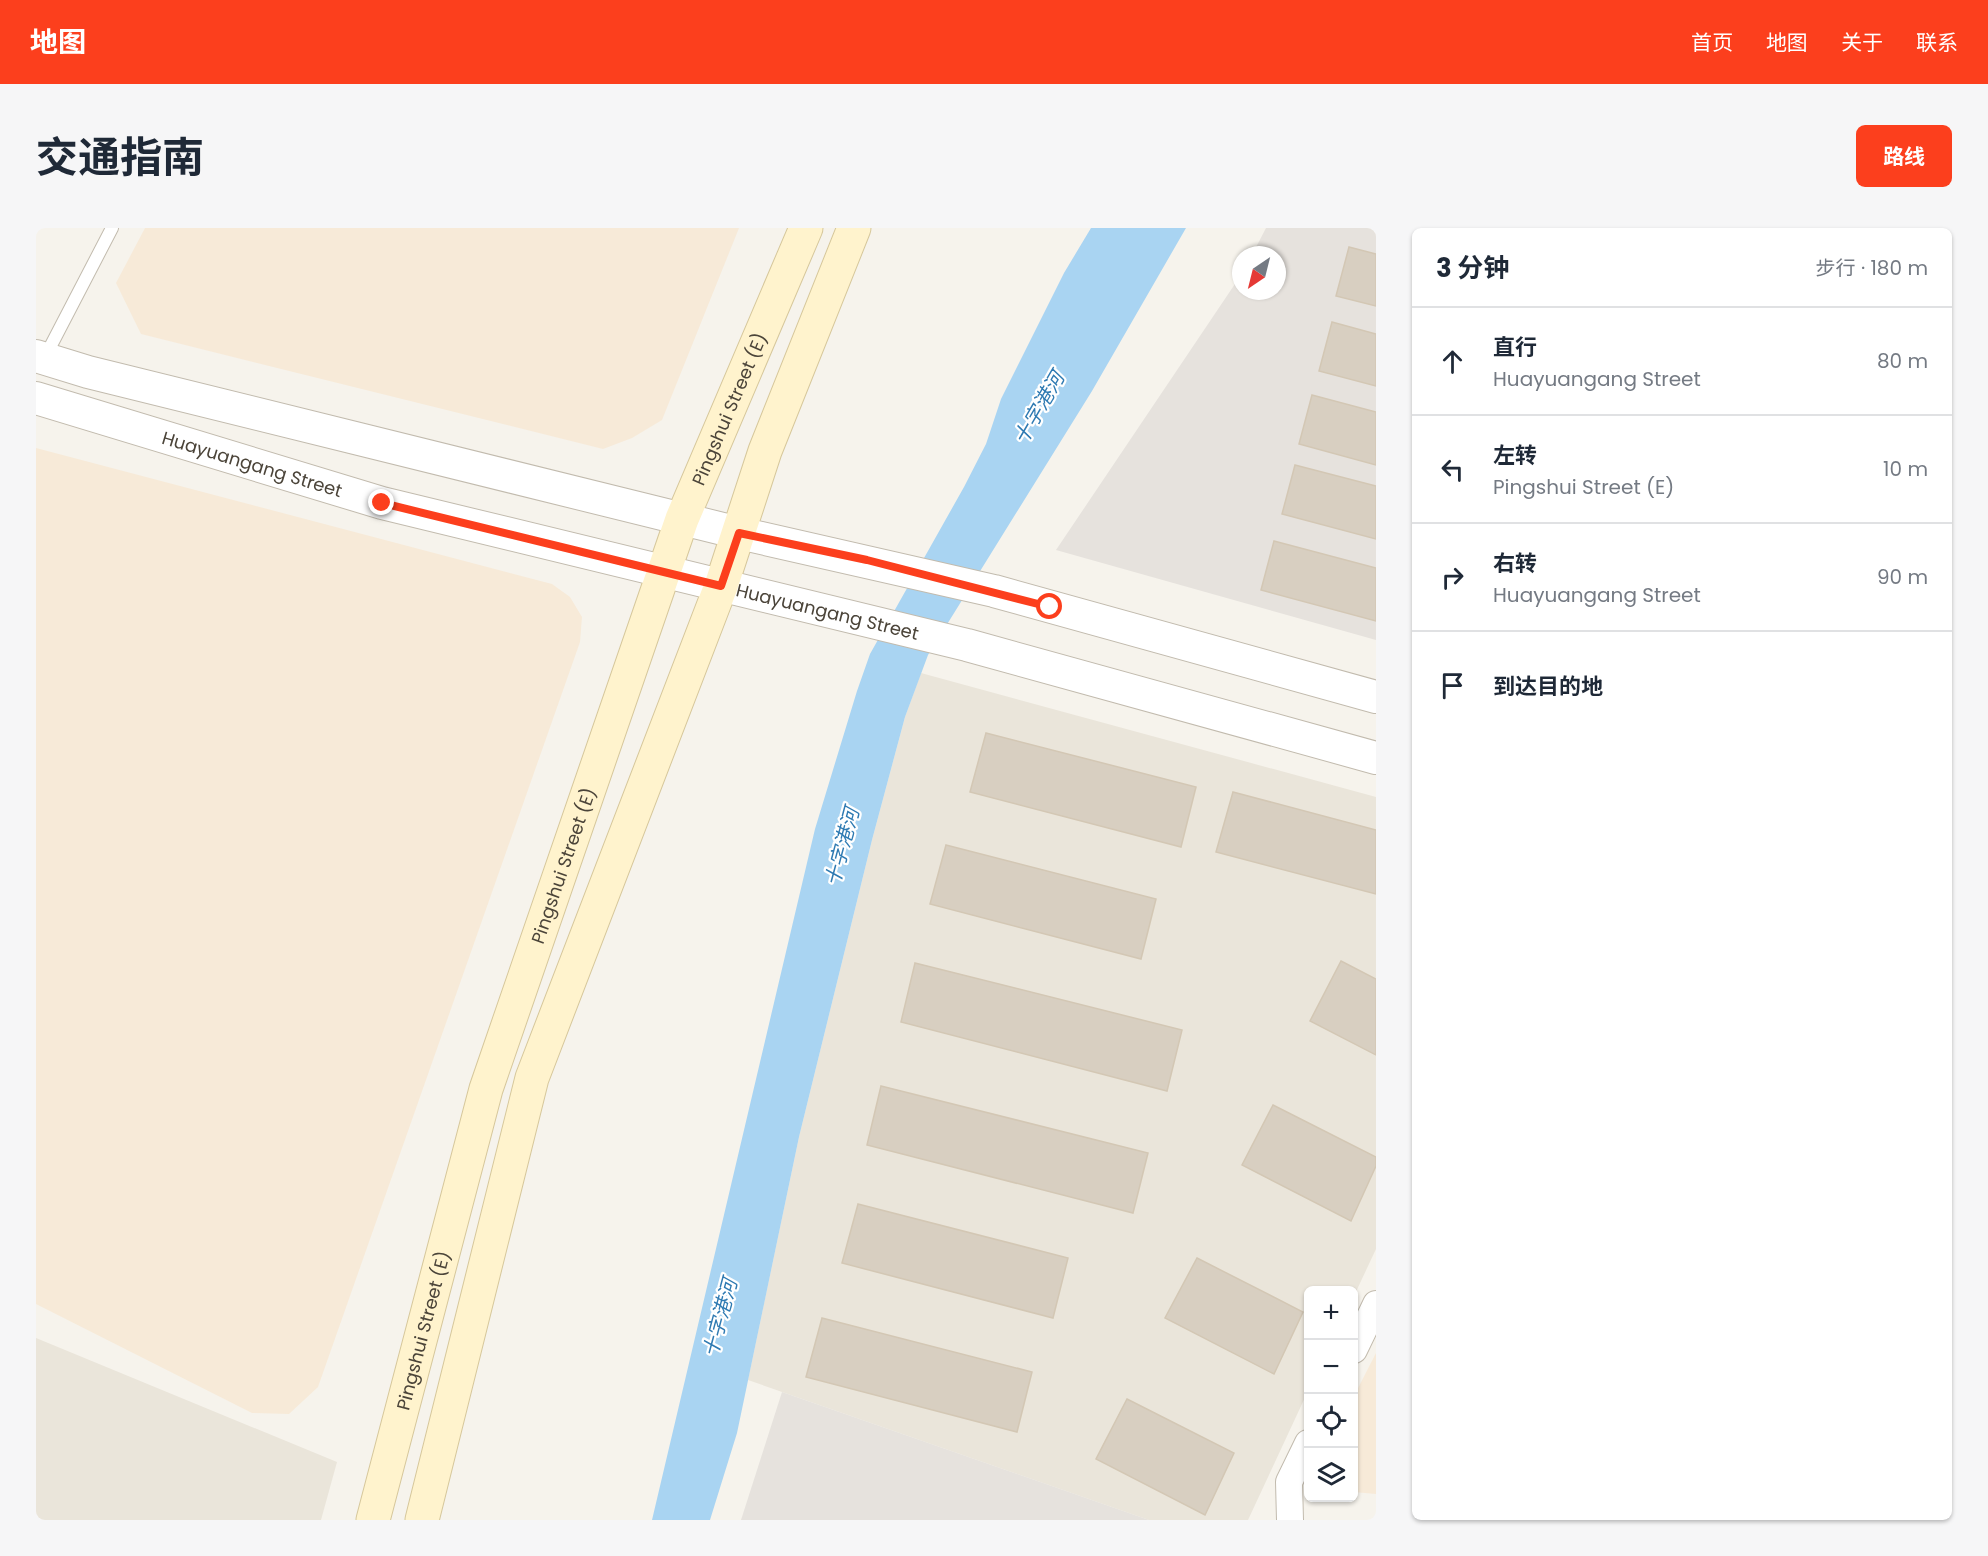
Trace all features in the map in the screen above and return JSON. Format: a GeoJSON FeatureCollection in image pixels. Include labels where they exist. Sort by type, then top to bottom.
{"type":"FeatureCollection","features":[{"type":"Feature","properties":{"kind":"main road","name":"Pingshui Street (E)"},"geometry":{"type":"LineString","coordinates":[[373,1520],[486,1089],[682,519],[806,228]]}},
{"type":"Feature","properties":{"kind":"main road"},"geometry":{"type":"LineString","coordinates":[[422,1520],[532,1078],[721,586],[765,451],[854,228]]}},
{"type":"Feature","properties":{"kind":"street"},"geometry":{"type":"LineString","coordinates":[[40,357],[88,372],[739,533],[867,560],[994,591],[1376,697]]}},
{"type":"Feature","properties":{"kind":"street","name":"Huayuangang Street"},"geometry":{"type":"LineString","coordinates":[[36,398],[382,503],[967,645],[1376,759]]}},
{"type":"Feature","properties":{"kind":"street"},"geometry":{"type":"LineString","coordinates":[[1358,1340],[1376,1304]]}},
{"type":"Feature","properties":{"kind":"street"},"geometry":{"type":"LineString","coordinates":[[1290,1520],[1289,1482],[1306,1448]]}},
{"type":"Feature","properties":{"kind":"lane"},"geometry":{"type":"LineString","coordinates":[[40,357],[112,228]]}},
{"type":"Feature","properties":{"kind":"shaded area"},"geometry":{"type":"Polygon","coordinates":[[[145,228],[739,228],[662,420],[632,438],[603,449],[141,334],[116,283],[145,228]]]}},
{"type":"Feature","properties":{"kind":"shaded area"},"geometry":{"type":"Polygon","coordinates":[[[1266,228],[1376,228],[1376,640],[1056,550],[1232,288],[1232,300],[1286,300],[1286,246],[1257,246],[1266,228]]]}},
{"type":"Feature","properties":{"kind":"shaded area"},"geometry":{"type":"Polygon","coordinates":[[[36,448],[552,584],[570,597],[582,617],[580,642],[318,1387],[289,1414],[252,1413],[36,1304],[36,448]]]}},
{"type":"Feature","properties":{"kind":"shaded area"},"geometry":{"type":"Polygon","coordinates":[[[921,673],[1376,797],[1376,1249],[1358,1287],[1304,1286],[1304,1400],[1248,1520],[1149,1520],[748,1380],[799,1137],[872,840],[905,717],[921,673]]]}},
{"type":"Feature","properties":{"kind":"shaded area"},"geometry":{"type":"Polygon","coordinates":[[[36,1338],[337,1462],[321,1520],[36,1520],[36,1338]]]}},
{"type":"Feature","properties":{"kind":"shaded area"},"geometry":{"type":"Polygon","coordinates":[[[1376,1353],[1376,1494],[1358,1492],[1358,1388],[1376,1353]]]}},
{"type":"Feature","properties":{"kind":"shaded area"},"geometry":{"type":"Polygon","coordinates":[[[782,1392],[1149,1520],[741,1520],[782,1392]]]}},
{"type":"Feature","properties":{"kind":"water","name":"十字港河"},"geometry":{"type":"Polygon","coordinates":[[[1091,228],[1186,228],[1092,391],[928,655],[905,717],[872,840],[799,1137],[737,1433],[710,1520],[652,1520],[815,829],[857,691],[870,654],[964,487],[986,444],[1001,399],[1064,273],[1091,228]]]}},
{"type":"Feature","properties":{"kind":"building"},"geometry":{"type":"Polygon","coordinates":[[[1349,247],[1376,254],[1376,306],[1336,296],[1349,247]]]}},
{"type":"Feature","properties":{"kind":"building"},"geometry":{"type":"Polygon","coordinates":[[[1332,322],[1376,334],[1376,386],[1319,371],[1332,322]]]}},
{"type":"Feature","properties":{"kind":"building"},"geometry":{"type":"Polygon","coordinates":[[[1312,395],[1376,412],[1376,465],[1299,444],[1312,395]]]}},
{"type":"Feature","properties":{"kind":"building"},"geometry":{"type":"Polygon","coordinates":[[[1295,465],[1376,486],[1376,539],[1282,514],[1295,465]]]}},
{"type":"Feature","properties":{"kind":"building"},"geometry":{"type":"Polygon","coordinates":[[[1274,541],[1376,568],[1376,621],[1261,590],[1274,541]]]}},
{"type":"Feature","properties":{"kind":"building"},"geometry":{"type":"Polygon","coordinates":[[[986,733],[1196,787],[1181,847],[970,792],[986,733]]]}},
{"type":"Feature","properties":{"kind":"building"},"geometry":{"type":"Polygon","coordinates":[[[1233,792],[1376,830],[1376,894],[1216,852],[1233,792]]]}},
{"type":"Feature","properties":{"kind":"building"},"geometry":{"type":"Polygon","coordinates":[[[946,845],[1156,899],[1141,959],[930,904],[946,845]]]}},
{"type":"Feature","properties":{"kind":"building"},"geometry":{"type":"Polygon","coordinates":[[[1341,961],[1376,979],[1376,1055],[1310,1021],[1341,961]]]}},
{"type":"Feature","properties":{"kind":"building"},"geometry":{"type":"Polygon","coordinates":[[[915,963],[1182,1030],[1167,1091],[901,1022],[915,963]]]}},
{"type":"Feature","properties":{"kind":"building"},"geometry":{"type":"Polygon","coordinates":[[[881,1086],[1148,1153],[1133,1213],[867,1145],[881,1086]]]}},
{"type":"Feature","properties":{"kind":"building"},"geometry":{"type":"Polygon","coordinates":[[[1273,1105],[1376,1157],[1376,1166],[1351,1221],[1242,1165],[1273,1105]]]}},
{"type":"Feature","properties":{"kind":"building"},"geometry":{"type":"Polygon","coordinates":[[[858,1204],[1068,1258],[1053,1318],[842,1263],[858,1204]]]}},
{"type":"Feature","properties":{"kind":"building"},"geometry":{"type":"Polygon","coordinates":[[[1197,1258],[1303,1312],[1274,1374],[1165,1318],[1197,1258]]]}},
{"type":"Feature","properties":{"kind":"building"},"geometry":{"type":"Polygon","coordinates":[[[822,1318],[1032,1372],[1017,1432],[806,1377],[822,1318]]]}},
{"type":"Feature","properties":{"kind":"building"},"geometry":{"type":"Polygon","coordinates":[[[1127,1399],[1234,1453],[1205,1515],[1096,1459],[1127,1399]]]}},
{"type":"Feature","properties":{"kind":"route"},"geometry":{"type":"LineString","coordinates":[[382,503],[721,586],[739,533],[867,560],[1050,607]]}}]}
